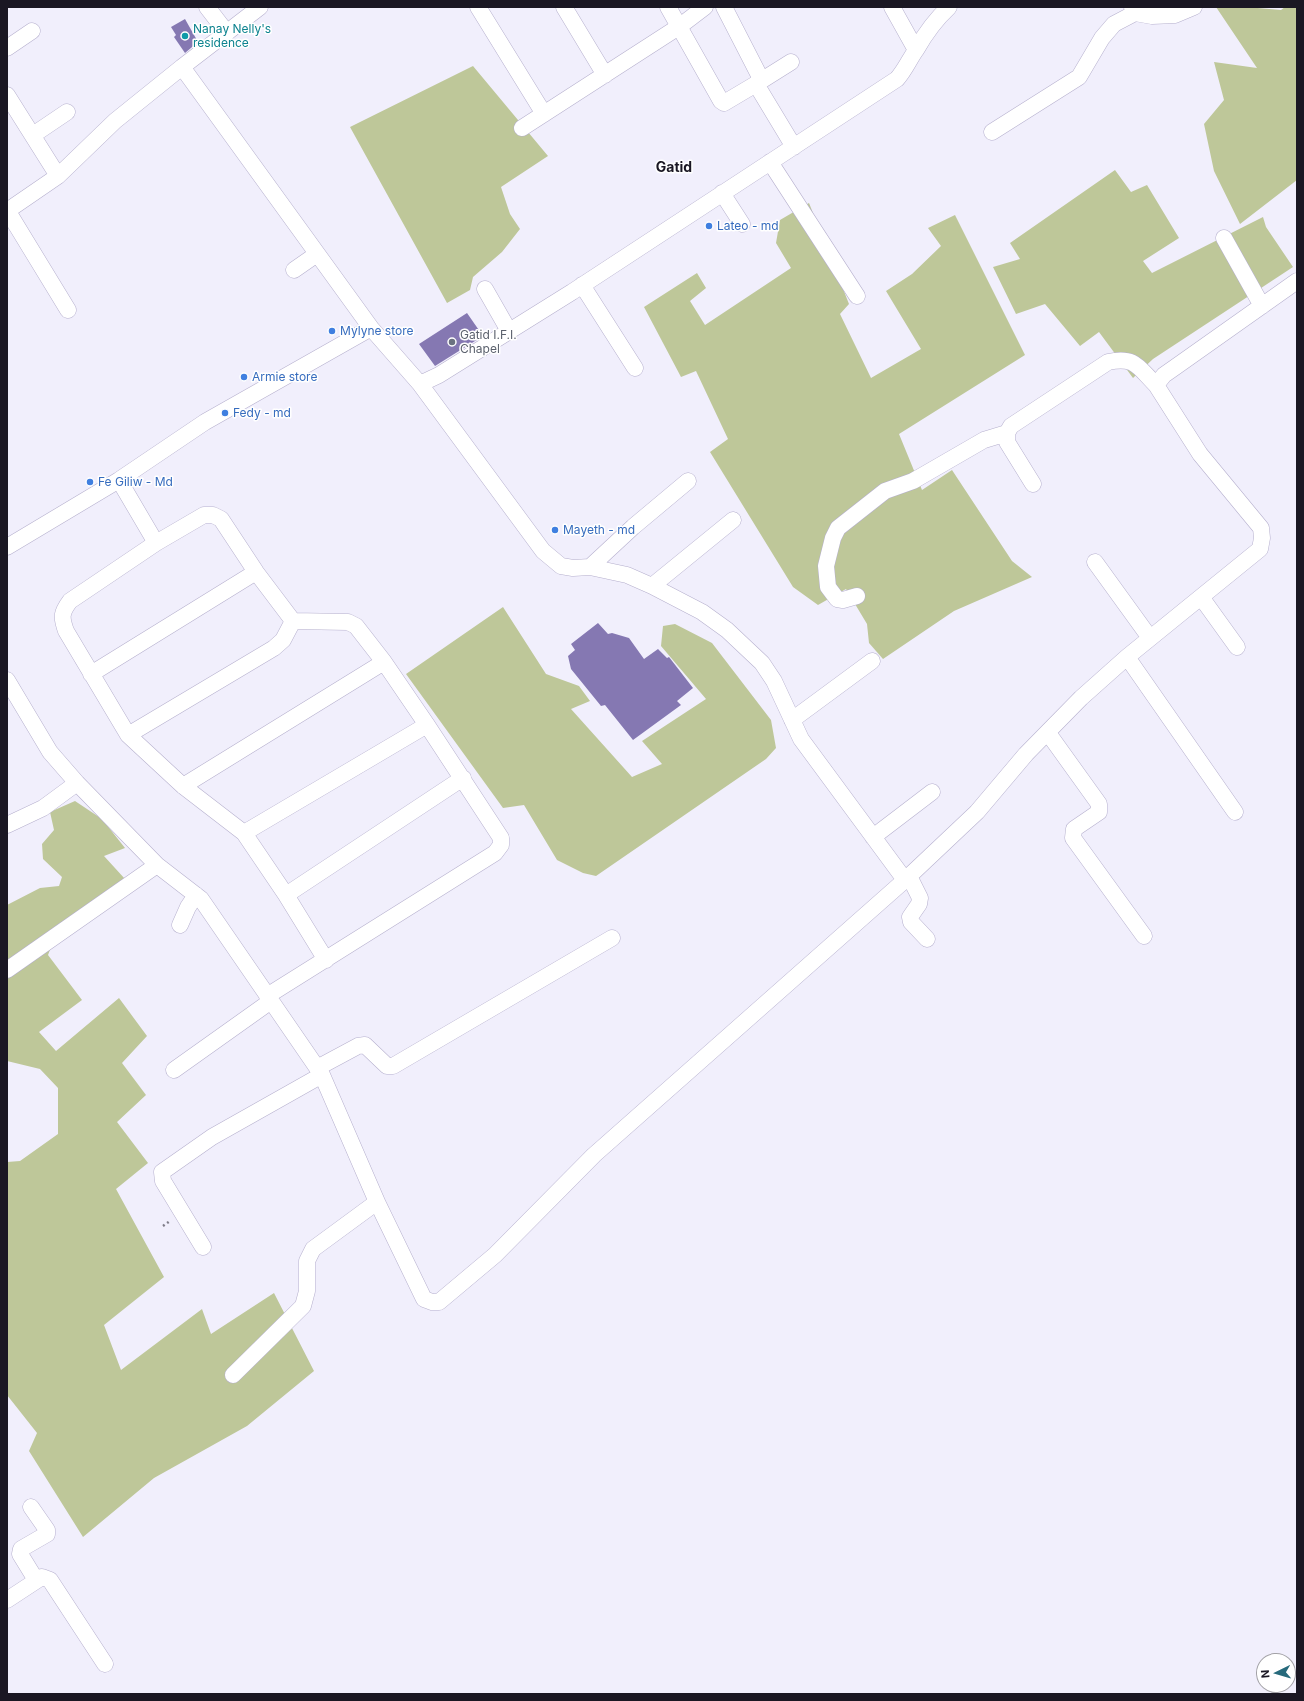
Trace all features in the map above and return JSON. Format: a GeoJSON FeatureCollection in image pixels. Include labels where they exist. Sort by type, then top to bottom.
{"type":"FeatureCollection","features":[{"type":"Feature","properties":{"kind":"street"},"geometry":{"type":"LineString","coordinates":[[207,7],[227,33]]}},
{"type":"Feature","properties":{"kind":"street"},"geometry":{"type":"LineString","coordinates":[[68,310],[7,210],[58,176],[115,121],[260,7]]}},
{"type":"Feature","properties":{"kind":"street"},"geometry":{"type":"LineString","coordinates":[[478,7],[544,114]]}},
{"type":"Feature","properties":{"kind":"street"},"geometry":{"type":"LineString","coordinates":[[668,7],[680,26],[720,101],[724,104],[791,62]]}},
{"type":"Feature","properties":{"kind":"street"},"geometry":{"type":"LineString","coordinates":[[522,128],[680,26],[705,7]]}},
{"type":"Feature","properties":{"kind":"street"},"geometry":{"type":"LineString","coordinates":[[724,7],[759,81],[794,148]]}},
{"type":"Feature","properties":{"kind":"street"},"geometry":{"type":"LineString","coordinates":[[892,7],[916,50]]}},
{"type":"Feature","properties":{"kind":"street"},"geometry":{"type":"LineString","coordinates":[[420,384],[438,375],[582,285],[722,193],[794,148],[897,79],[905,70],[916,50],[939,16],[949,7]]}},
{"type":"Feature","properties":{"kind":"street"},"geometry":{"type":"LineString","coordinates":[[992,132],[1079,77],[1102,38],[1114,24],[1134,10],[1152,16],[1175,15],[1194,7]]}},
{"type":"Feature","properties":{"kind":"street"},"geometry":{"type":"LineString","coordinates":[[570,9],[605,75]]}},
{"type":"Feature","properties":{"kind":"street"},"geometry":{"type":"LineString","coordinates":[[7,48],[32,31]]}},
{"type":"Feature","properties":{"kind":"street"},"geometry":{"type":"LineString","coordinates":[[182,67],[371,328],[420,384],[543,551],[561,566],[573,568],[590,567],[627,575],[652,586],[702,612],[726,630],[762,663],[774,681],[801,739],[810,753],[873,837],[907,878],[920,898],[919,904],[910,917],[911,922],[927,939]]}},
{"type":"Feature","properties":{"kind":"street"},"geometry":{"type":"LineString","coordinates":[[7,95],[58,176]]}},
{"type":"Feature","properties":{"kind":"street"},"geometry":{"type":"LineString","coordinates":[[33,136],[67,112]]}},
{"type":"Feature","properties":{"kind":"street"},"geometry":{"type":"LineString","coordinates":[[770,162],[857,296]]}},
{"type":"Feature","properties":{"kind":"street"},"geometry":{"type":"LineString","coordinates":[[722,193],[742,224]]}},
{"type":"Feature","properties":{"kind":"street"},"geometry":{"type":"LineString","coordinates":[[1224,238],[1262,306]]}},
{"type":"Feature","properties":{"kind":"street"},"geometry":{"type":"LineString","coordinates":[[294,270],[318,254]]}},
{"type":"Feature","properties":{"kind":"street"},"geometry":{"type":"LineString","coordinates":[[1156,385],[1164,375],[1297,281]]}},
{"type":"Feature","properties":{"kind":"street"},"geometry":{"type":"LineString","coordinates":[[582,285],[635,368]]}},
{"type":"Feature","properties":{"kind":"street"},"geometry":{"type":"LineString","coordinates":[[485,289],[509,331]]}},
{"type":"Feature","properties":{"kind":"street"},"geometry":{"type":"LineString","coordinates":[[7,547],[120,480],[205,422],[371,328]]}},
{"type":"Feature","properties":{"kind":"street"},"geometry":{"type":"LineString","coordinates":[[7,680],[50,752],[77,783],[157,866],[201,899],[319,1072],[377,1202],[424,1299],[432,1302],[439,1302],[495,1255],[594,1155],[907,878],[977,812],[1026,754],[1081,698],[1127,657],[1260,549],[1262,538],[1261,528],[1200,454],[1156,385],[1133,361],[1118,360],[1108,362],[1011,426],[1007,433],[1007,442],[1033,484]]}},
{"type":"Feature","properties":{"kind":"street"},"geometry":{"type":"LineString","coordinates":[[857,596],[843,600],[837,599],[828,587],[826,566],[833,538],[838,528],[885,491],[912,481],[984,440],[1007,433]]}},
{"type":"Feature","properties":{"kind":"street"},"geometry":{"type":"LineString","coordinates":[[120,480],[156,543]]}},
{"type":"Feature","properties":{"kind":"street"},"geometry":{"type":"LineString","coordinates":[[590,567],[633,527],[688,481]]}},
{"type":"Feature","properties":{"kind":"street"},"geometry":{"type":"LineString","coordinates":[[293,621],[256,572],[221,519],[213,515],[204,515],[156,543],[70,601],[63,611],[62,620],[66,631],[128,735],[183,786],[244,833],[326,960]]}},
{"type":"Feature","properties":{"kind":"street"},"geometry":{"type":"LineString","coordinates":[[652,586],[733,520]]}},
{"type":"Feature","properties":{"kind":"street"},"geometry":{"type":"LineString","coordinates":[[1094,562],[1150,638]]}},
{"type":"Feature","properties":{"kind":"street"},"geometry":{"type":"LineString","coordinates":[[91,674],[256,572]]}},
{"type":"Feature","properties":{"kind":"street"},"geometry":{"type":"LineString","coordinates":[[1201,597],[1237,647]]}},
{"type":"Feature","properties":{"kind":"street"},"geometry":{"type":"LineString","coordinates":[[174,1070],[269,999],[326,960],[495,854],[501,845],[501,838],[463,778],[384,662],[356,626],[348,622],[293,621]]}},
{"type":"Feature","properties":{"kind":"street"},"geometry":{"type":"LineString","coordinates":[[128,735],[274,648],[283,640],[293,621]]}},
{"type":"Feature","properties":{"kind":"street"},"geometry":{"type":"LineString","coordinates":[[1127,657],[1235,812]]}},
{"type":"Feature","properties":{"kind":"street"},"geometry":{"type":"LineString","coordinates":[[792,720],[872,661]]}},
{"type":"Feature","properties":{"kind":"street"},"geometry":{"type":"LineString","coordinates":[[183,786],[384,662]]}},
{"type":"Feature","properties":{"kind":"street"},"geometry":{"type":"LineString","coordinates":[[244,833],[427,725]]}},
{"type":"Feature","properties":{"kind":"street"},"geometry":{"type":"LineString","coordinates":[[1048,732],[1099,804],[1099,812],[1074,829],[1073,838],[1144,936]]}},
{"type":"Feature","properties":{"kind":"street"},"geometry":{"type":"LineString","coordinates":[[286,896],[463,778]]}},
{"type":"Feature","properties":{"kind":"street"},"geometry":{"type":"LineString","coordinates":[[7,826],[43,808],[77,783]]}},
{"type":"Feature","properties":{"kind":"street"},"geometry":{"type":"LineString","coordinates":[[873,837],[932,792]]}},
{"type":"Feature","properties":{"kind":"street"},"geometry":{"type":"LineString","coordinates":[[7,970],[157,866]]}},
{"type":"Feature","properties":{"kind":"street"},"geometry":{"type":"LineString","coordinates":[[180,924],[188,907],[196,895]]}},
{"type":"Feature","properties":{"kind":"street"},"geometry":{"type":"LineString","coordinates":[[203,1247],[163,1181],[162,1172],[212,1137],[319,1072],[358,1046],[365,1045],[388,1066],[393,1066],[612,938]]}},
{"type":"Feature","properties":{"kind":"street"},"geometry":{"type":"LineString","coordinates":[[233,1375],[302,1306],[307,1291],[307,1261],[313,1249],[377,1202]]}},
{"type":"Feature","properties":{"kind":"street"},"geometry":{"type":"LineString","coordinates":[[31,1507],[48,1530],[47,1534],[21,1549],[20,1554],[36,1580]]}},
{"type":"Feature","properties":{"kind":"street"},"geometry":{"type":"LineString","coordinates":[[7,1600],[42,1577],[50,1580],[105,1664]]}},
{"type":"Feature","properties":{"kind":"green space"},"geometry":{"type":"Polygon","coordinates":[[[1216,7],[1246,7],[1281,10],[1285,7],[1297,7],[1297,180],[1240,224],[1214,171],[1204,124],[1224,100],[1214,62],[1257,68],[1216,7]]]}},
{"type":"Feature","properties":{"kind":"green space"},"geometry":{"type":"Polygon","coordinates":[[[473,66],[548,156],[501,187],[510,214],[520,229],[502,252],[473,277],[470,290],[447,303],[350,127],[473,66]]]}},
{"type":"Feature","properties":{"kind":"green space"},"geometry":{"type":"Polygon","coordinates":[[[1115,170],[1131,192],[1147,185],[1179,238],[1143,261],[1152,273],[1263,217],[1266,227],[1293,267],[1153,359],[1133,378],[1099,332],[1080,346],[1045,304],[1016,314],[993,267],[1020,259],[1010,243],[1115,170]]]}},
{"type":"Feature","properties":{"kind":"green space"},"geometry":{"type":"Polygon","coordinates":[[[809,203],[849,304],[840,314],[871,378],[921,349],[886,291],[912,274],[941,246],[928,228],[955,215],[1025,355],[899,434],[922,490],[952,470],[1012,561],[1032,577],[954,611],[883,659],[869,643],[867,624],[846,589],[818,605],[793,587],[710,452],[728,439],[696,371],[681,377],[644,307],[697,273],[706,288],[690,301],[705,325],[791,268],[776,243],[780,220],[809,203]]]}},
{"type":"Feature","properties":{"kind":"green space"},"geometry":{"type":"Polygon","coordinates":[[[503,607],[546,674],[579,686],[590,701],[571,709],[632,777],[662,764],[642,741],[706,699],[661,646],[663,626],[675,624],[712,643],[771,720],[776,748],[766,759],[596,876],[583,873],[557,860],[524,805],[503,808],[406,674],[503,607]]]}},
{"type":"Feature","properties":{"kind":"green space"},"geometry":{"type":"Polygon","coordinates":[[[75,801],[102,819],[125,848],[104,856],[125,879],[58,929],[48,955],[82,1000],[39,1032],[56,1051],[119,998],[147,1036],[122,1063],[146,1095],[117,1122],[148,1163],[116,1189],[164,1277],[104,1325],[121,1370],[202,1309],[211,1334],[274,1293],[314,1371],[247,1426],[154,1478],[83,1537],[29,1451],[37,1433],[7,1395],[7,1162],[20,1161],[58,1134],[58,1088],[40,1069],[7,1061],[7,905],[40,888],[59,886],[62,877],[43,859],[42,844],[54,830],[50,812],[75,801]]]}},
{"type":"Feature","properties":{"kind":"building","name":"Nanay Nelly's residence"},"geometry":{"type":"Polygon","coordinates":[[[185,19],[198,42],[185,53],[174,37],[176,35],[171,27],[185,19]]]}},
{"type":"Feature","properties":{"kind":"building","name":"Gatid I.F.I. Chapel"},"geometry":{"type":"Polygon","coordinates":[[[467,313],[483,336],[435,366],[419,344],[467,313]]]}},
{"type":"Feature","properties":{"kind":"building"},"geometry":{"type":"Polygon","coordinates":[[[598,623],[608,634],[612,633],[629,638],[644,659],[658,649],[667,658],[669,657],[693,688],[677,701],[681,705],[633,740],[605,705],[601,706],[571,669],[568,656],[575,650],[571,644],[598,623]]]}},
{"type":"Feature","properties":{"kind":"place","name":"Nanay Nelly's residence"},"geometry":{"type":"Point","coordinates":[185,36]}},
{"type":"Feature","properties":{"kind":"place","name":"Lateo - md"},"geometry":{"type":"Point","coordinates":[709,226]}},
{"type":"Feature","properties":{"kind":"place","name":"Mylyne store"},"geometry":{"type":"Point","coordinates":[332,331]}},
{"type":"Feature","properties":{"kind":"place","name":"Gatid I.F.I. Chapel"},"geometry":{"type":"Point","coordinates":[452,342]}},
{"type":"Feature","properties":{"kind":"place","name":"Armie store"},"geometry":{"type":"Point","coordinates":[244,377]}},
{"type":"Feature","properties":{"kind":"place","name":"Fedy - md"},"geometry":{"type":"Point","coordinates":[225,413]}},
{"type":"Feature","properties":{"kind":"place","name":"Fe Giliw - Md"},"geometry":{"type":"Point","coordinates":[90,482]}},
{"type":"Feature","properties":{"kind":"place","name":"Mayeth - md"},"geometry":{"type":"Point","coordinates":[555,530]}},
{"type":"Feature","properties":{"kind":"district","name":"Gatid"},"geometry":{"type":"Point","coordinates":[674,168]}}]}
